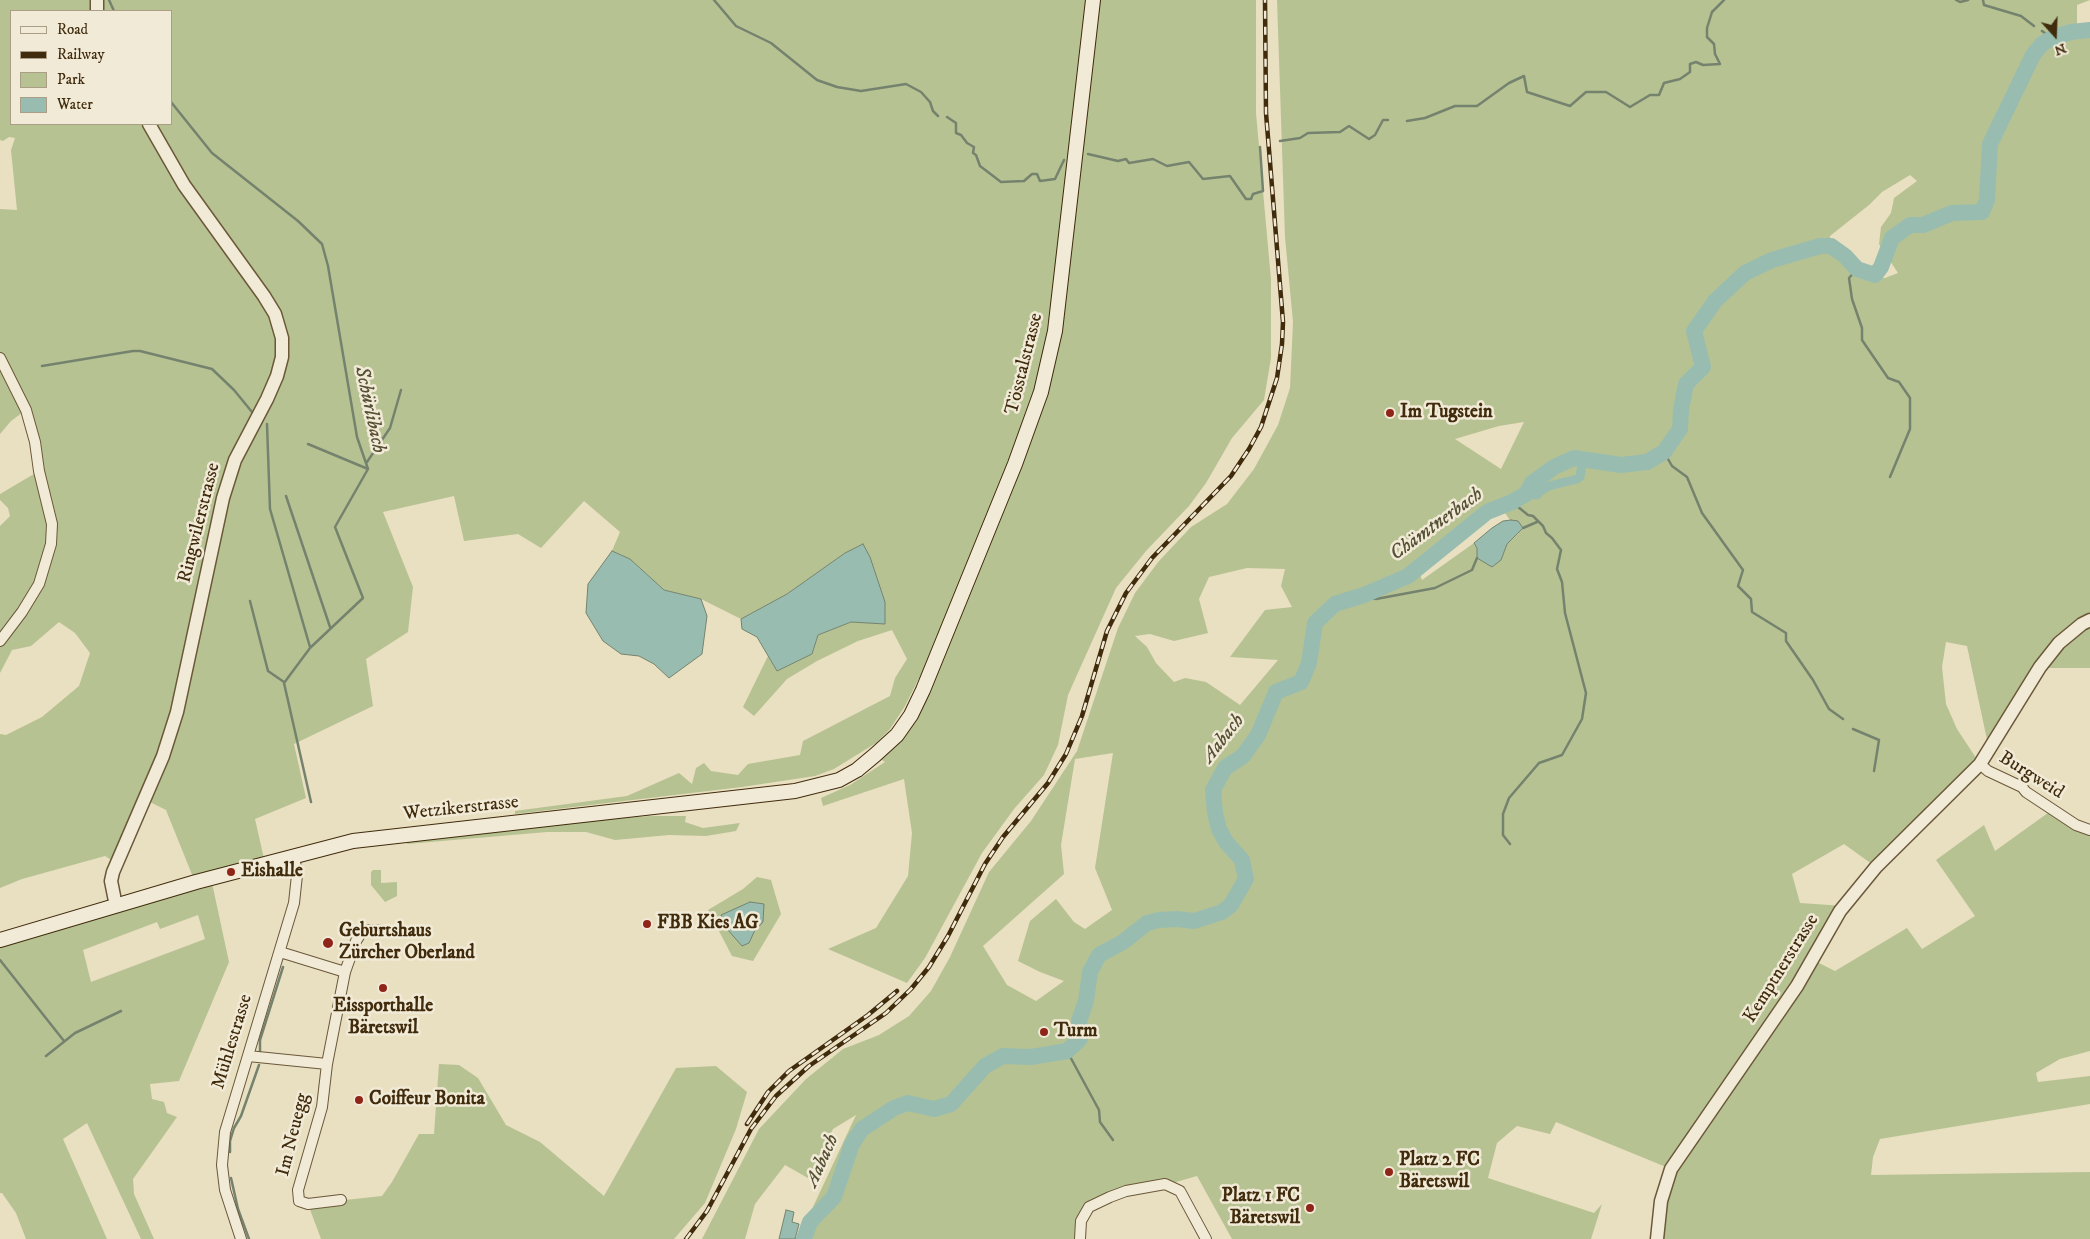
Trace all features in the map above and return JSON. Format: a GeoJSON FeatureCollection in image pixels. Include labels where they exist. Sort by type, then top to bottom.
{"type":"FeatureCollection","features":[{"type":"Feature","properties":{"kind":"main road","name":"Tösstalstrasse"},"geometry":{"type":"LineString","coordinates":[[911,715],[923,690],[1015,464],[1034,414],[1046,371],[1058,305],[1093,0]]}},
{"type":"Feature","properties":{"kind":"main road","name":"Wetzikerstrasse"},"geometry":{"type":"LineString","coordinates":[[0,940],[294,855],[372,838],[762,796],[816,787],[839,780],[857,770],[897,735],[911,715]]}},
{"type":"Feature","properties":{"kind":"street","name":"Ringwilerstrasse"},"geometry":{"type":"LineString","coordinates":[[116,906],[111,881],[113,872],[163,756],[177,712],[223,498],[235,460],[267,399],[277,376],[282,357],[282,338],[275,314],[188,192],[150,125]]}},
{"type":"Feature","properties":{"kind":"street"},"geometry":{"type":"LineString","coordinates":[[0,358],[26,410],[36,442],[40,471],[52,524],[50,544],[39,584],[22,612],[0,641]]}},
{"type":"Feature","properties":{"kind":"street","name":"Kemptnerstrasse"},"geometry":{"type":"LineString","coordinates":[[1657,1239],[1661,1201],[1671,1169],[1797,986],[1840,911],[1876,867],[1980,764],[2044,661],[2059,643],[2082,624],[2090,620]]}},
{"type":"Feature","properties":{"kind":"street","name":"Burgweid"},"geometry":{"type":"LineString","coordinates":[[1980,764],[1988,771],[2022,787],[2026,792],[2076,826],[2090,830]]}},
{"type":"Feature","properties":{"kind":"street","name":"Mühlestrasse"},"geometry":{"type":"LineString","coordinates":[[241,1239],[225,1190],[222,1165],[227,1122],[294,903],[297,875],[294,855]]}},
{"type":"Feature","properties":{"kind":"street"},"geometry":{"type":"LineString","coordinates":[[248,1056],[327,1064],[345,972],[356,941],[361,933],[369,930],[385,931]]}},
{"type":"Feature","properties":{"kind":"street"},"geometry":{"type":"LineString","coordinates":[[280,952],[345,972]]}},
{"type":"Feature","properties":{"kind":"street","name":"Im Neuegg"},"geometry":{"type":"LineString","coordinates":[[327,1064],[322,1107],[298,1190],[299,1201],[308,1204],[342,1200]]}},
{"type":"Feature","properties":{"kind":"street"},"geometry":{"type":"LineString","coordinates":[[1080,1239],[1082,1221],[1089,1207],[1110,1196],[1126,1191],[1165,1184],[1180,1190],[1206,1239]]}},
{"type":"Feature","properties":{"kind":"green space"},"geometry":{"type":"Polygon","coordinates":[[[0,0],[1256,0],[1256,113],[1271,280],[1271,358],[1264,400],[1232,438],[1206,483],[1189,506],[1146,551],[1116,588],[1068,695],[1058,745],[1044,775],[1014,809],[982,853],[925,958],[907,983],[828,949],[876,928],[908,876],[912,833],[904,779],[823,806],[821,798],[850,785],[885,762],[875,755],[923,690],[919,678],[905,706],[890,729],[876,743],[834,769],[815,776],[742,787],[515,814],[515,811],[627,796],[679,773],[692,784],[696,768],[704,763],[711,771],[738,775],[748,764],[800,755],[803,741],[890,696],[895,678],[907,659],[892,630],[858,641],[817,661],[787,679],[754,716],[743,707],[768,656],[777,671],[812,654],[818,635],[851,622],[845,553],[787,594],[741,619],[701,599],[664,590],[630,559],[612,551],[620,532],[584,501],[541,548],[518,534],[464,541],[454,496],[383,512],[413,587],[408,632],[366,659],[373,706],[294,744],[306,798],[255,819],[265,863],[212,883],[229,962],[179,1081],[150,1084],[152,1099],[164,1102],[167,1113],[177,1117],[133,1179],[134,1194],[154,1239],[141,1239],[87,1123],[63,1139],[107,1239],[26,1239],[16,1213],[2,1193],[0,1193],[0,940],[195,882],[166,810],[144,799],[116,863],[105,856],[22,879],[0,888],[0,734],[6,735],[42,717],[79,686],[90,653],[75,633],[59,622],[31,646],[12,650],[0,673],[0,526],[10,516],[8,508],[0,500],[0,494],[39,471],[26,410],[11,421],[0,434],[0,209],[17,210],[11,150],[15,138],[9,137],[3,141],[0,140],[0,0]],[[198,915],[160,929],[157,922],[83,950],[91,982],[205,939],[198,915]]]}},
{"type":"Feature","properties":{"kind":"green space"},"geometry":{"type":"Polygon","coordinates":[[[1277,0],[2090,0],[2077,5],[2077,35],[2090,36],[2090,668],[2040,668],[1989,749],[1967,646],[1946,642],[1942,667],[1946,704],[1957,729],[1980,764],[1876,867],[1844,844],[1792,874],[1800,903],[1844,906],[1813,960],[1835,971],[1907,928],[1922,949],[1975,916],[1936,860],[1984,825],[1995,851],[2052,810],[2090,830],[2090,1051],[2060,1059],[2036,1073],[2038,1082],[2090,1076],[2090,1104],[1880,1139],[1873,1157],[1871,1175],[2090,1172],[2090,1239],[1657,1239],[1671,1169],[1556,1122],[1550,1134],[1517,1126],[1497,1143],[1488,1178],[1594,1213],[1602,1204],[1591,1239],[1232,1239],[1197,1176],[1089,1207],[1080,1239],[798,1239],[856,1115],[833,1129],[808,1178],[785,1165],[755,1204],[745,1239],[702,1239],[759,1129],[806,1079],[843,1049],[879,1035],[909,1016],[931,991],[950,957],[989,872],[1031,821],[1077,751],[1118,628],[1135,593],[1159,561],[1191,527],[1227,504],[1254,469],[1278,425],[1290,388],[1293,322],[1285,237],[1277,0]],[[1910,175],[1882,192],[1869,205],[1830,236],[1831,250],[1853,275],[1885,278],[1898,273],[1879,244],[1881,227],[1891,213],[1894,198],[1917,181],[1910,175]],[[1524,422],[1499,426],[1455,439],[1501,469],[1524,422]],[[1500,506],[1478,516],[1418,569],[1422,580],[1474,543],[1477,548],[1501,560],[1507,544],[1519,533],[1500,506]],[[1247,568],[1209,577],[1199,599],[1208,633],[1174,641],[1150,634],[1135,636],[1147,647],[1156,663],[1174,682],[1185,678],[1206,682],[1240,705],[1278,660],[1230,657],[1265,610],[1292,607],[1281,586],[1285,569],[1247,568]],[[1113,753],[1075,759],[1061,845],[1064,874],[983,946],[1007,985],[1036,1001],[1064,981],[1018,961],[1030,921],[1056,899],[1074,922],[1085,929],[1112,910],[1095,868],[1113,753]]]}},
{"type":"Feature","properties":{"kind":"green space"},"geometry":{"type":"Polygon","coordinates":[[[651,816],[686,816],[685,822],[703,828],[740,823],[736,831],[706,836],[669,835],[615,840],[586,832],[547,832],[407,844],[408,840],[595,820],[651,816]]]}},
{"type":"Feature","properties":{"kind":"green space"},"geometry":{"type":"Polygon","coordinates":[[[373,870],[381,870],[381,883],[397,882],[397,896],[385,902],[371,885],[371,872],[373,870]]]}},
{"type":"Feature","properties":{"kind":"green space"},"geometry":{"type":"Polygon","coordinates":[[[757,877],[771,880],[781,914],[753,961],[732,956],[708,910],[743,889],[757,877]]]}},
{"type":"Feature","properties":{"kind":"green space"},"geometry":{"type":"Polygon","coordinates":[[[439,1064],[459,1065],[478,1078],[506,1125],[540,1142],[604,1196],[676,1068],[716,1066],[747,1092],[736,1129],[705,1203],[674,1239],[321,1239],[308,1204],[382,1196],[419,1134],[434,1134],[439,1064]]]}},
{"type":"Feature","properties":{"kind":"water"},"geometry":{"type":"Polygon","coordinates":[[[1503,521],[1518,521],[1523,528],[1507,544],[1501,560],[1492,567],[1477,558],[1477,548],[1474,543],[1503,521]]]}},
{"type":"Feature","properties":{"kind":"water"},"geometry":{"type":"Polygon","coordinates":[[[863,544],[870,557],[885,602],[885,624],[851,622],[818,635],[812,654],[777,671],[757,637],[742,629],[741,619],[787,594],[845,553],[863,544]]]}},
{"type":"Feature","properties":{"kind":"water"},"geometry":{"type":"Polygon","coordinates":[[[612,551],[630,559],[664,590],[701,599],[707,616],[702,654],[669,678],[654,664],[639,656],[621,654],[603,641],[586,613],[588,584],[612,551]]]}},
{"type":"Feature","properties":{"kind":"water"},"geometry":{"type":"Polygon","coordinates":[[[750,902],[764,904],[763,922],[754,932],[749,943],[742,946],[727,929],[721,915],[750,902]]]}},
{"type":"Feature","properties":{"kind":"water"},"geometry":{"type":"Polygon","coordinates":[[[786,1210],[794,1212],[792,1222],[799,1224],[795,1239],[779,1239],[786,1210]]]}},
{"type":"Feature","properties":{"kind":"waterway","name":"Schürlibach"},"geometry":{"type":"LineString","coordinates":[[109,0],[114,10]]}},
{"type":"Feature","properties":{"kind":"waterway"},"geometry":{"type":"LineString","coordinates":[[714,0],[736,26],[771,43],[817,80],[837,87],[861,91],[906,84],[921,92],[930,102],[933,111],[938,116]]}},
{"type":"Feature","properties":{"kind":"waterway"},"geometry":{"type":"LineString","coordinates":[[1407,121],[1425,118],[1455,106],[1477,106],[1509,83],[1524,76],[1527,92],[1570,106],[1586,92],[1606,92],[1630,107],[1650,95],[1659,95],[1664,83],[1680,79],[1690,72],[1690,64],[1696,62],[1703,65],[1720,64],[1715,54],[1714,44],[1707,37],[1707,28],[1712,12],[1724,0]]}},
{"type":"Feature","properties":{"kind":"waterway"},"geometry":{"type":"LineString","coordinates":[[1956,0],[1960,2],[1968,0]]}},
{"type":"Feature","properties":{"kind":"waterway"},"geometry":{"type":"LineString","coordinates":[[1983,0],[1984,5],[2021,16],[2034,26]]}},
{"type":"Feature","properties":{"kind":"waterway","name":"Chämtnerbach"},"geometry":{"type":"LineString","coordinates":[[804,1239],[810,1222],[834,1197],[852,1144],[862,1129],[894,1108],[908,1103],[934,1109],[951,1104],[985,1066],[1003,1056],[1031,1057],[1067,1051],[1080,1039],[1079,1021],[1086,1001],[1090,972],[1099,955],[1123,942],[1147,923],[1177,919],[1194,921],[1222,912],[1231,905],[1246,879],[1242,860],[1226,842],[1219,829],[1215,813],[1213,790],[1225,768],[1243,756],[1258,735],[1276,692],[1301,682],[1309,663],[1315,623],[1335,604],[1364,595],[1408,576],[1487,512],[1526,494],[1532,483],[1554,467],[1574,458],[1621,465],[1647,462],[1664,452],[1680,429],[1681,410],[1686,384],[1703,367],[1694,331],[1715,301],[1745,273],[1772,260],[1820,246],[1831,246],[1845,256],[1857,269],[1875,275],[1881,267],[1892,238],[1910,225],[1923,225],[1952,213],[1982,212],[1987,200],[1990,144],[2033,55],[2042,44],[2052,38],[2071,32],[2090,30]]}},
{"type":"Feature","properties":{"kind":"waterway"},"geometry":{"type":"LineString","coordinates":[[2042,31],[2052,38]]}},
{"type":"Feature","properties":{"kind":"waterway","name":"Schürlibach"},"geometry":{"type":"LineString","coordinates":[[172,103],[212,153],[298,221],[322,244],[328,266],[357,437],[368,469],[335,527],[363,598],[310,648],[284,683],[311,802]]}},
{"type":"Feature","properties":{"kind":"waterway"},"geometry":{"type":"LineString","coordinates":[[947,117],[956,123],[956,133],[974,147],[973,153],[976,155],[980,166],[1001,182],[1024,181],[1032,174],[1037,174],[1040,181],[1055,179],[1064,160]]}},
{"type":"Feature","properties":{"kind":"waterway"},"geometry":{"type":"LineString","coordinates":[[1280,141],[1300,138],[1308,133],[1340,132],[1349,126],[1369,139],[1375,135],[1383,120],[1388,120]]}},
{"type":"Feature","properties":{"kind":"waterway"},"geometry":{"type":"LineString","coordinates":[[1088,154],[1118,161],[1126,159],[1129,163],[1153,159],[1167,166],[1189,162],[1203,179],[1230,176],[1246,199],[1251,199],[1253,194],[1263,191],[1260,147]]}},
{"type":"Feature","properties":{"kind":"waterway"},"geometry":{"type":"LineString","coordinates":[[1857,269],[1849,278],[1852,299],[1862,328],[1862,340],[1888,378],[1899,382],[1910,398],[1910,429],[1890,477]]}},
{"type":"Feature","properties":{"kind":"waterway"},"geometry":{"type":"LineString","coordinates":[[42,366],[140,351],[212,369],[234,390],[252,412]]}},
{"type":"Feature","properties":{"kind":"waterway"},"geometry":{"type":"LineString","coordinates":[[367,462],[390,428],[401,390]]}},
{"type":"Feature","properties":{"kind":"waterway"},"geometry":{"type":"LineString","coordinates":[[267,424],[270,509],[310,647]]}},
{"type":"Feature","properties":{"kind":"waterway"},"geometry":{"type":"LineString","coordinates":[[308,444],[368,469]]}},
{"type":"Feature","properties":{"kind":"waterway"},"geometry":{"type":"LineString","coordinates":[[1664,452],[1672,466],[1687,477],[1702,513],[1743,570],[1738,586],[1751,599],[1752,612],[1786,633],[1786,641],[1813,680],[1829,709],[1843,719]]}},
{"type":"Feature","properties":{"kind":"waterway"},"geometry":{"type":"LineString","coordinates":[[1526,494],[1537,495],[1549,486],[1577,479],[1580,477],[1583,458]]}},
{"type":"Feature","properties":{"kind":"waterway"},"geometry":{"type":"LineString","coordinates":[[286,496],[330,627]]}},
{"type":"Feature","properties":{"kind":"waterway"},"geometry":{"type":"LineString","coordinates":[[1510,844],[1503,835],[1503,814],[1509,798],[1539,763],[1562,755],[1582,719],[1586,693],[1565,613],[1562,582],[1557,569],[1561,550],[1533,516],[1528,515],[1512,502]]}},
{"type":"Feature","properties":{"kind":"waterway"},"geometry":{"type":"LineString","coordinates":[[1523,528],[1537,522]]}},
{"type":"Feature","properties":{"kind":"waterway"},"geometry":{"type":"LineString","coordinates":[[1364,595],[1376,599],[1435,588],[1472,570],[1477,558]]}},
{"type":"Feature","properties":{"kind":"waterway"},"geometry":{"type":"LineString","coordinates":[[250,601],[268,671],[284,682]]}},
{"type":"Feature","properties":{"kind":"waterway"},"geometry":{"type":"LineString","coordinates":[[1853,729],[1879,740],[1874,771]]}},
{"type":"Feature","properties":{"kind":"waterway"},"geometry":{"type":"LineString","coordinates":[[0,960],[64,1041]]}},
{"type":"Feature","properties":{"kind":"waterway","name":"Schürlibach"},"geometry":{"type":"LineString","coordinates":[[260,1051],[260,1040],[283,967]]}},
{"type":"Feature","properties":{"kind":"waterway"},"geometry":{"type":"LineString","coordinates":[[46,1056],[75,1033],[121,1011]]}},
{"type":"Feature","properties":{"kind":"waterway"},"geometry":{"type":"LineString","coordinates":[[1067,1051],[1099,1110],[1100,1122],[1113,1140]]}},
{"type":"Feature","properties":{"kind":"waterway","name":"Schürlibach"},"geometry":{"type":"LineString","coordinates":[[230,1152],[230,1141],[234,1128],[241,1116],[259,1065]]}},
{"type":"Feature","properties":{"kind":"waterway","name":"Schürlibach"},"geometry":{"type":"LineString","coordinates":[[231,1178],[238,1209],[249,1239]]}},
{"type":"Feature","properties":{"kind":"railway"},"geometry":{"type":"LineString","coordinates":[[686,1239],[707,1211],[751,1129],[776,1096],[809,1066],[886,1013],[911,989],[929,967],[948,936],[985,864],[1003,837],[1048,783],[1066,754],[1082,716],[1107,631],[1126,593],[1152,558],[1231,476],[1261,427],[1277,378],[1283,322],[1266,113],[1265,0]]}},
{"type":"Feature","properties":{"kind":"railway"},"geometry":{"type":"LineString","coordinates":[[747,1124],[768,1092],[789,1071],[868,1015],[897,991]]}},
{"type":"Feature","properties":{"kind":"place","name":"Im Tugstein"},"geometry":{"type":"Point","coordinates":[1390,413]}},
{"type":"Feature","properties":{"kind":"place","name":"Eishalle"},"geometry":{"type":"Point","coordinates":[231,872]}},
{"type":"Feature","properties":{"kind":"place","name":"FBB Kies AG"},"geometry":{"type":"Point","coordinates":[647,924]}},
{"type":"Feature","properties":{"kind":"place","name":"Geburtshaus Zürcher Oberland"},"geometry":{"type":"Point","coordinates":[328,943]}},
{"type":"Feature","properties":{"kind":"place","name":"Eissporthalle Bäretswil"},"geometry":{"type":"Point","coordinates":[383,988]}},
{"type":"Feature","properties":{"kind":"place","name":"Turm"},"geometry":{"type":"Point","coordinates":[1044,1032]}},
{"type":"Feature","properties":{"kind":"place","name":"Coiffeur Bonita"},"geometry":{"type":"Point","coordinates":[359,1100]}},
{"type":"Feature","properties":{"kind":"place","name":"Platz 2 FC Bäretswil"},"geometry":{"type":"Point","coordinates":[1389,1172]}},
{"type":"Feature","properties":{"kind":"place","name":"Platz 1 FC Bäretswil"},"geometry":{"type":"Point","coordinates":[1310,1208]}},
{"type":"Feature","properties":{"kind":"water label","name":"Aabach"},"geometry":{"type":"Point","coordinates":[1224,739]}},
{"type":"Feature","properties":{"kind":"water label","name":"Aabach"},"geometry":{"type":"Point","coordinates":[823,1161]}}]}
